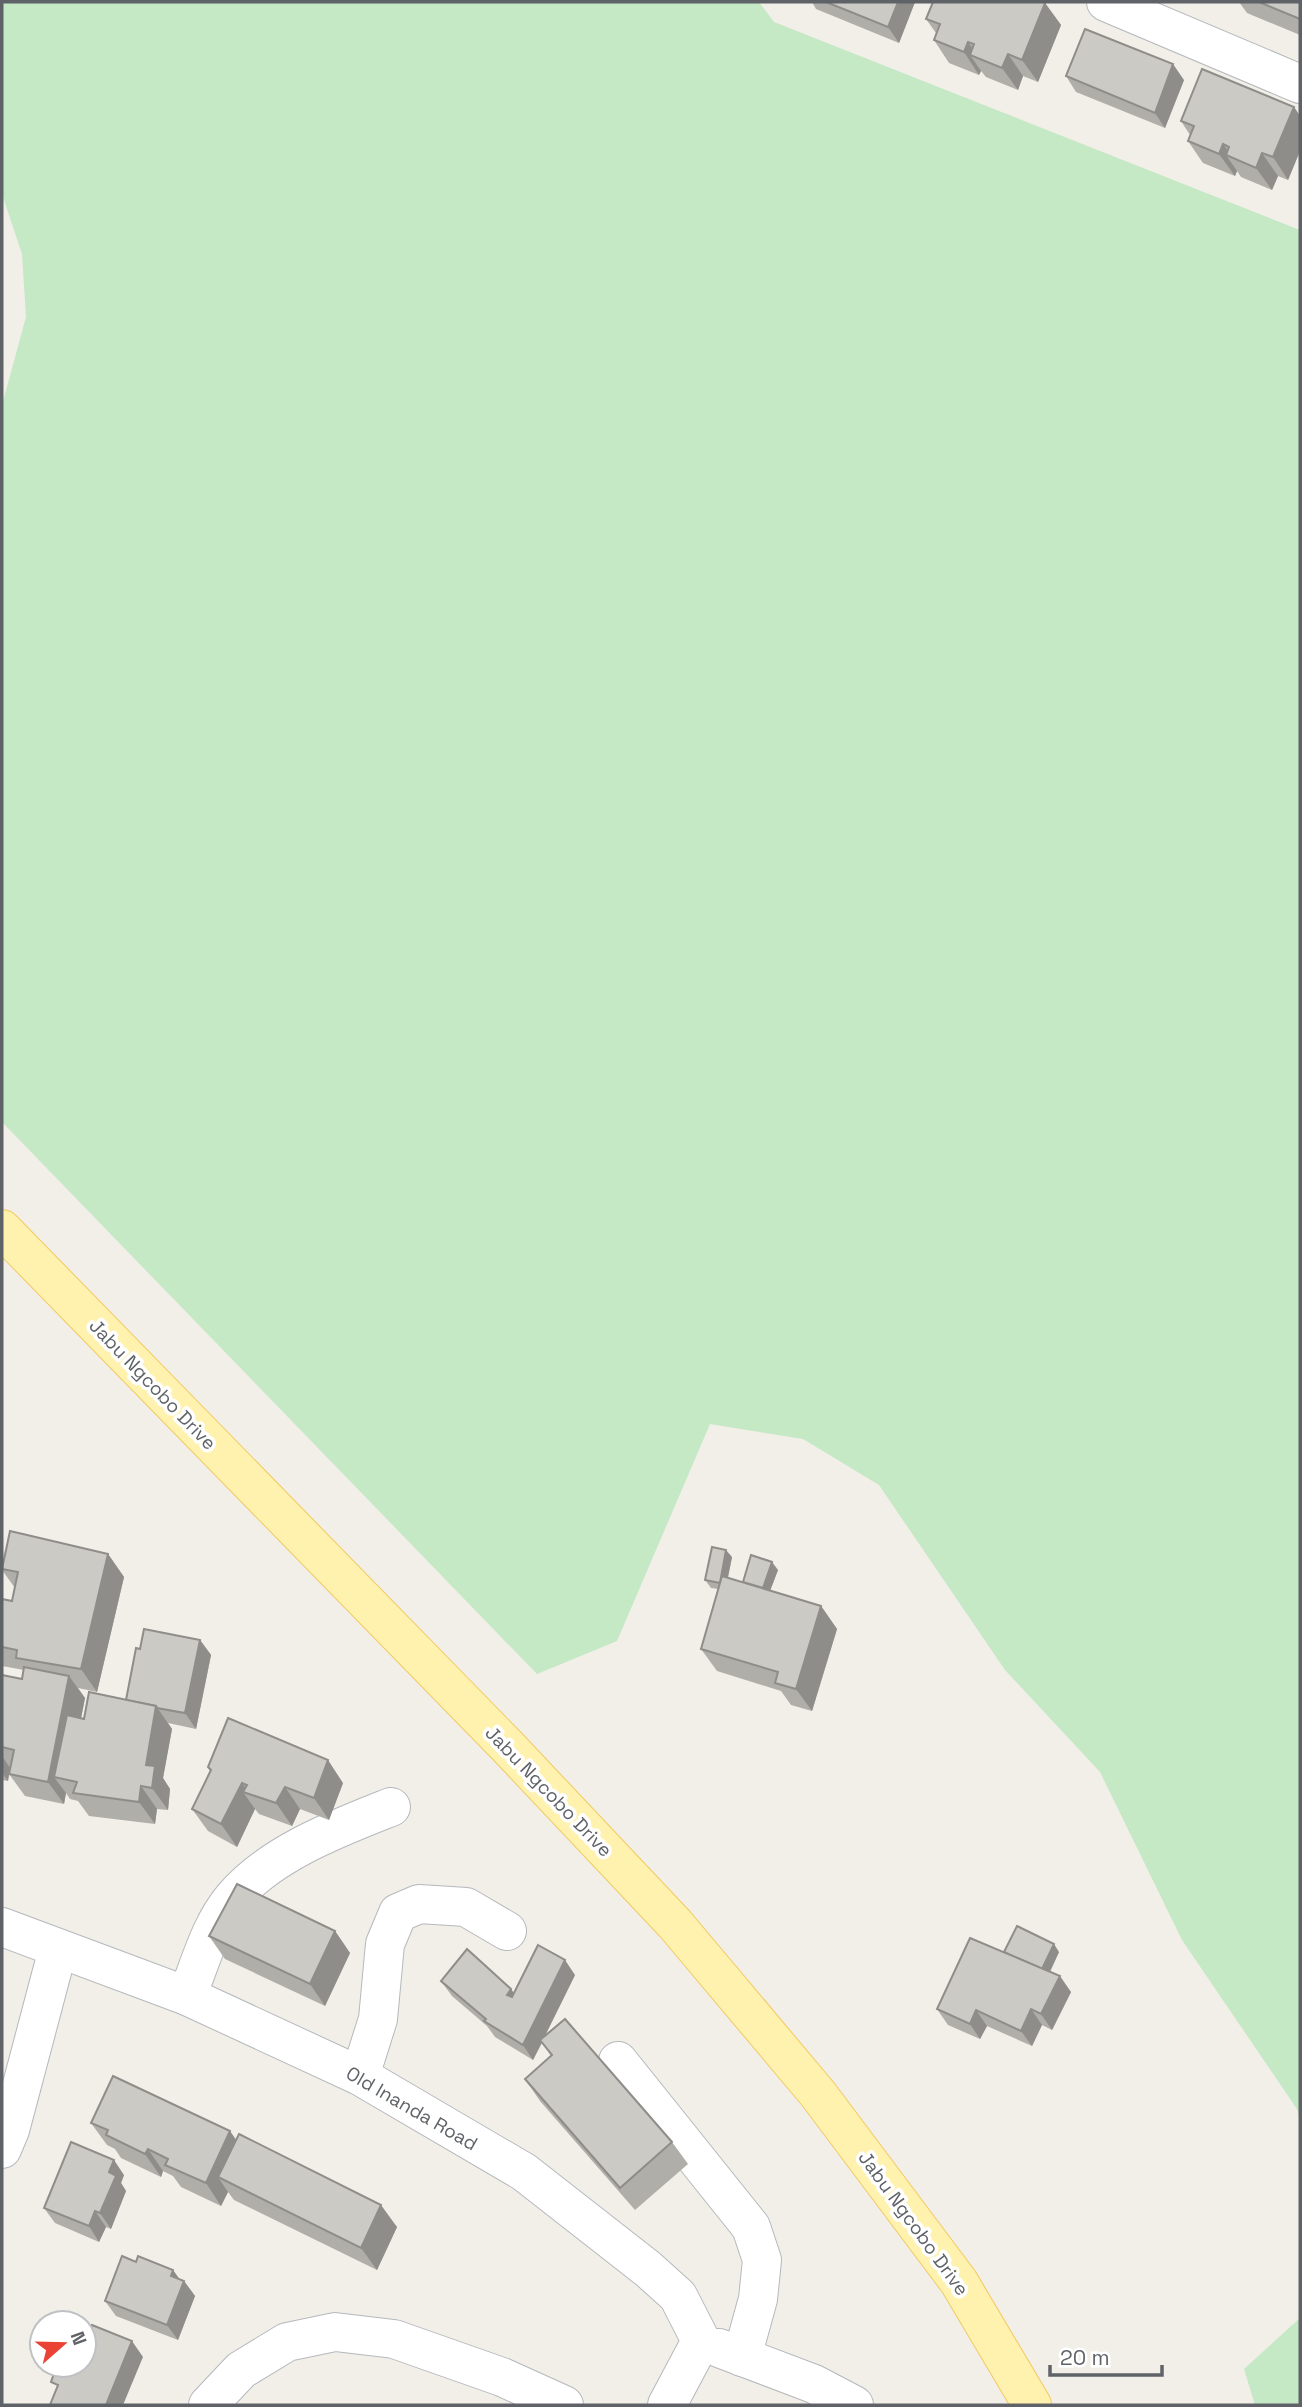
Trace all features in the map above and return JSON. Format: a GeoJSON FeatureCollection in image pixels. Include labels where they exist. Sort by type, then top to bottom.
{"type":"FeatureCollection","features":[{"type":"Feature","properties":{"kind":"main road","name":"Jabu Ngcobo Drive"},"geometry":{"type":"LineString","coordinates":[[2,1231],[498,1737],[675,1924],[818,2094],[959,2282],[1032,2405]]}},
{"type":"Feature","properties":{"kind":"street"},"geometry":{"type":"LineString","coordinates":[[1106,2],[1300,84]]}},
{"type":"Feature","properties":{"kind":"street"},"geometry":{"type":"LineString","coordinates":[[187,1996],[210,1937],[232,1899],[267,1867],[332,1830],[391,1807]]}},
{"type":"Feature","properties":{"kind":"street"},"geometry":{"type":"LineString","coordinates":[[360,2076],[378,2019],[384,1944],[398,1913],[419,1904],[466,1907],[507,1931]]}},
{"type":"Feature","properties":{"kind":"street","name":"Old Inanda Road"},"geometry":{"type":"LineString","coordinates":[[2,1927],[187,1996],[360,2076],[534,2180],[648,2269],[678,2296],[701,2341]]}},
{"type":"Feature","properties":{"kind":"street"},"geometry":{"type":"LineString","coordinates":[[2,2149],[10,2130],[58,1949]]}},
{"type":"Feature","properties":{"kind":"street"},"geometry":{"type":"LineString","coordinates":[[618,2061],[751,2227],[762,2260],[758,2299],[742,2357]]}},
{"type":"Feature","properties":{"kind":"street"},"geometry":{"type":"LineString","coordinates":[[208,2405],[241,2370],[287,2343],[335,2332],[394,2339],[502,2377],[564,2405]]}},
{"type":"Feature","properties":{"kind":"street"},"geometry":{"type":"LineString","coordinates":[[667,2405],[701,2341],[814,2384],[854,2405]]}},
{"type":"Feature","properties":{"kind":"green space"},"geometry":{"type":"Polygon","coordinates":[[[2,2],[759,2],[774,22],[1300,230],[1300,2119],[1297,2109],[1182,1940],[1100,1772],[1005,1670],[879,1485],[803,1439],[710,1424],[617,1641],[537,1674],[2,1122],[2,405],[26,317],[22,254],[2,194],[2,2]]]}},
{"type":"Feature","properties":{"kind":"green space"},"geometry":{"type":"Polygon","coordinates":[[[1300,2318],[1300,2405],[1255,2405],[1244,2369],[1300,2318]]]}},
{"type":"Feature","properties":{"kind":"building"},"geometry":{"type":"Polygon","coordinates":[[[826,2],[898,2],[888,27],[826,2]]]}},
{"type":"Feature","properties":{"kind":"building"},"geometry":{"type":"Polygon","coordinates":[[[933,2],[1045,3],[1022,60],[1008,54],[1002,68],[970,55],[974,44],[968,42],[964,52],[934,40],[940,24],[926,19],[933,2]]]}},
{"type":"Feature","properties":{"kind":"building"},"geometry":{"type":"Polygon","coordinates":[[[1259,2],[1300,2],[1300,19],[1259,2]]]}},
{"type":"Feature","properties":{"kind":"building"},"geometry":{"type":"Polygon","coordinates":[[[1085,29],[1173,64],[1155,113],[1066,76],[1085,29]]]}},
{"type":"Feature","properties":{"kind":"building"},"geometry":{"type":"Polygon","coordinates":[[[1202,69],[1294,107],[1273,157],[1262,153],[1256,168],[1226,155],[1229,147],[1223,144],[1219,154],[1188,141],[1194,126],[1181,121],[1202,69]]]}},
{"type":"Feature","properties":{"kind":"building"},"geometry":{"type":"Polygon","coordinates":[[[10,1531],[108,1554],[81,1669],[16,1658],[17,1650],[2,1647],[2,1599],[12,1601],[18,1572],[2,1569],[10,1531]]]}},
{"type":"Feature","properties":{"kind":"building"},"geometry":{"type":"Polygon","coordinates":[[[712,1547],[726,1550],[720,1583],[705,1580],[712,1547]]]}},
{"type":"Feature","properties":{"kind":"building"},"geometry":{"type":"Polygon","coordinates":[[[751,1555],[772,1562],[763,1588],[743,1582],[751,1555]]]}},
{"type":"Feature","properties":{"kind":"building"},"geometry":{"type":"Polygon","coordinates":[[[722,1576],[821,1606],[796,1689],[775,1683],[778,1672],[701,1649],[722,1576]]]}},
{"type":"Feature","properties":{"kind":"building"},"geometry":{"type":"Polygon","coordinates":[[[144,1629],[200,1640],[185,1713],[126,1700],[136,1648],[140,1649],[144,1629]]]}},
{"type":"Feature","properties":{"kind":"building"},"geometry":{"type":"Polygon","coordinates":[[[24,1667],[69,1676],[48,1782],[9,1774],[14,1750],[2,1747],[2,1675],[22,1679],[24,1667]]]}},
{"type":"Feature","properties":{"kind":"building"},"geometry":{"type":"Polygon","coordinates":[[[89,1692],[156,1706],[146,1765],[155,1766],[152,1788],[141,1786],[139,1802],[73,1793],[77,1782],[54,1777],[67,1715],[84,1719],[89,1692]]]}},
{"type":"Feature","properties":{"kind":"building"},"geometry":{"type":"Polygon","coordinates":[[[228,1718],[328,1760],[314,1798],[285,1787],[276,1803],[243,1792],[247,1785],[242,1783],[221,1824],[192,1809],[211,1770],[208,1767],[228,1718]]]}},
{"type":"Feature","properties":{"kind":"building"},"geometry":{"type":"Polygon","coordinates":[[[237,1884],[335,1931],[310,1984],[209,1936],[237,1884]]]}},
{"type":"Feature","properties":{"kind":"building"},"geometry":{"type":"Polygon","coordinates":[[[1017,1926],[1054,1944],[1042,1969],[1004,1952],[1017,1926]]]}},
{"type":"Feature","properties":{"kind":"building"},"geometry":{"type":"Polygon","coordinates":[[[970,1938],[1060,1976],[1041,2014],[1031,2009],[1021,2031],[976,2010],[970,2024],[937,2009],[970,1938]]]}},
{"type":"Feature","properties":{"kind":"building"},"geometry":{"type":"Polygon","coordinates":[[[538,1945],[565,1960],[523,2045],[484,2021],[486,2019],[441,1981],[467,1949],[511,1989],[507,1995],[512,1997],[538,1945]]]}},
{"type":"Feature","properties":{"kind":"building"},"geometry":{"type":"Polygon","coordinates":[[[565,2019],[672,2142],[620,2188],[525,2079],[552,2055],[540,2040],[565,2019]]]}},
{"type":"Feature","properties":{"kind":"building"},"geometry":{"type":"Polygon","coordinates":[[[113,2076],[230,2131],[206,2183],[165,2165],[168,2159],[148,2149],[145,2154],[106,2135],[108,2130],[91,2123],[113,2076]]]}},
{"type":"Feature","properties":{"kind":"building"},"geometry":{"type":"Polygon","coordinates":[[[239,2134],[381,2205],[361,2248],[218,2177],[239,2134]]]}},
{"type":"Feature","properties":{"kind":"building"},"geometry":{"type":"Polygon","coordinates":[[[71,2142],[114,2160],[109,2172],[116,2176],[100,2213],[95,2211],[89,2226],[44,2208],[71,2142]]]}},
{"type":"Feature","properties":{"kind":"building"},"geometry":{"type":"Polygon","coordinates":[[[122,2256],[136,2262],[138,2256],[173,2270],[171,2276],[184,2281],[167,2325],[105,2301],[122,2256]]]}},
{"type":"Feature","properties":{"kind":"building"},"geometry":{"type":"Polygon","coordinates":[[[98,2327],[132,2341],[106,2405],[50,2405],[58,2385],[51,2382],[52,2379],[98,2379],[98,2327]]]}}]}
